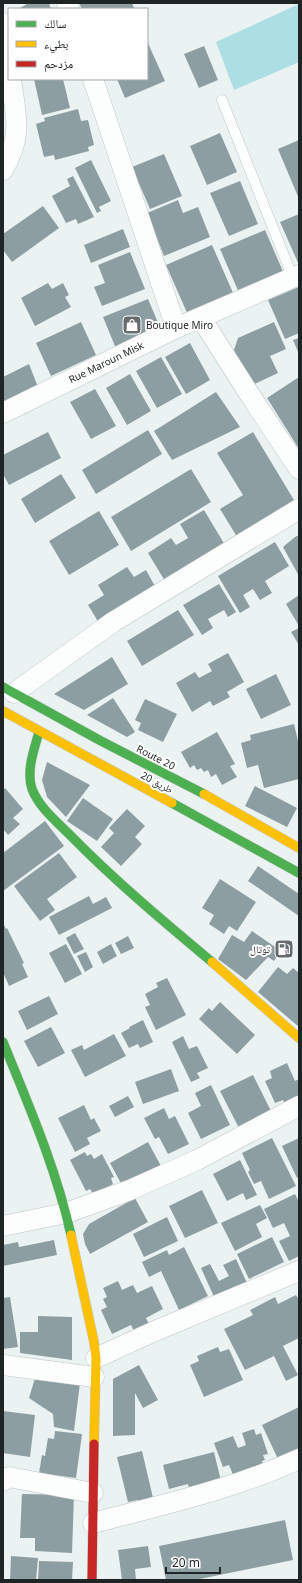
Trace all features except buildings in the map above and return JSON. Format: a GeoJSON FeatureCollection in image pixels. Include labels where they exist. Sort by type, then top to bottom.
{"type":"FeatureCollection","features":[{"type":"Feature","properties":{"kind":"street"},"geometry":{"type":"LineString","coordinates":[[3,23],[8,59]]}},
{"type":"Feature","properties":{"kind":"street"},"geometry":{"type":"LineString","coordinates":[[3,170],[14,146],[17,126],[11,80]]}},
{"type":"Feature","properties":{"kind":"street"},"geometry":{"type":"LineString","coordinates":[[92,80],[176,328]]}},
{"type":"Feature","properties":{"kind":"street","name":"Rue Maroun Misk"},"geometry":{"type":"LineString","coordinates":[[3,413],[176,328],[296,277]]}},
{"type":"Feature","properties":{"kind":"street"},"geometry":{"type":"LineString","coordinates":[[202,318],[248,392],[299,468]]}},
{"type":"Feature","properties":{"kind":"street"},"geometry":{"type":"LineString","coordinates":[[8,690],[113,622],[299,509]]}},
{"type":"Feature","properties":{"kind":"street","name":"Route 20"},"geometry":{"type":"LineString","coordinates":[[8,690],[101,741],[194,788],[299,848]]}},
{"type":"Feature","properties":{"kind":"street","name":"طريق 20"},"geometry":{"type":"LineString","coordinates":[[3,711],[212,824],[299,873]]}},
{"type":"Feature","properties":{"kind":"street"},"geometry":{"type":"LineString","coordinates":[[40,732],[32,758],[30,778],[34,793],[42,806],[98,864],[148,909],[257,1000],[299,1038]]}},
{"type":"Feature","properties":{"kind":"street"},"geometry":{"type":"LineString","coordinates":[[3,1042],[46,1148],[66,1213],[95,1368],[92,1580]]}},
{"type":"Feature","properties":{"kind":"street"},"geometry":{"type":"LineString","coordinates":[[3,1226],[66,1213],[130,1190],[197,1160],[299,1106]]}},
{"type":"Feature","properties":{"kind":"street"},"geometry":{"type":"LineString","coordinates":[[3,1365],[95,1368],[155,1331],[299,1271]]}},
{"type":"Feature","properties":{"kind":"street"},"geometry":{"type":"LineString","coordinates":[[93,1523],[180,1501],[298,1461]]}},
{"type":"Feature","properties":{"kind":"street"},"geometry":{"type":"LineString","coordinates":[[3,1480],[10,1477],[93,1493]]}},
{"type":"Feature","properties":{"kind":"lane"},"geometry":{"type":"LineString","coordinates":[[222,100],[296,277]]}},
{"type":"Feature","properties":{"kind":"shaded area"},"geometry":{"type":"Polygon","coordinates":[[[299,4],[299,62],[234,90],[216,42],[299,4]]]}},
{"type":"Feature","properties":{"kind":"traffic: fast"},"geometry":{"type":"LineString","coordinates":[[3,687],[101,741],[204,794]]}},
{"type":"Feature","properties":{"kind":"traffic: fast"},"geometry":{"type":"LineString","coordinates":[[39,732],[30,768],[30,782],[39,802],[53,818],[121,884],[212,962]]}},
{"type":"Feature","properties":{"kind":"traffic: fast"},"geometry":{"type":"LineString","coordinates":[[172,803],[299,873]]}},
{"type":"Feature","properties":{"kind":"traffic: fast"},"geometry":{"type":"LineString","coordinates":[[3,1042],[50,1161],[71,1235]]}},
{"type":"Feature","properties":{"kind":"traffic: slow"},"geometry":{"type":"LineString","coordinates":[[3,711],[172,803]]}},
{"type":"Feature","properties":{"kind":"traffic: slow"},"geometry":{"type":"LineString","coordinates":[[204,794],[299,848]]}},
{"type":"Feature","properties":{"kind":"traffic: slow"},"geometry":{"type":"LineString","coordinates":[[212,962],[299,1038]]}},
{"type":"Feature","properties":{"kind":"traffic: slow"},"geometry":{"type":"LineString","coordinates":[[71,1235],[94,1342],[96,1358],[94,1444]]}},
{"type":"Feature","properties":{"kind":"traffic: jam"},"geometry":{"type":"LineString","coordinates":[[92,1580],[94,1444]]}},
{"type":"Feature","properties":{"kind":"place","name":"Boutique Miro"},"geometry":{"type":"Point","coordinates":[132,325]}},
{"type":"Feature","properties":{"kind":"place","name":"توتال"},"geometry":{"type":"Point","coordinates":[284,949]}}]}
